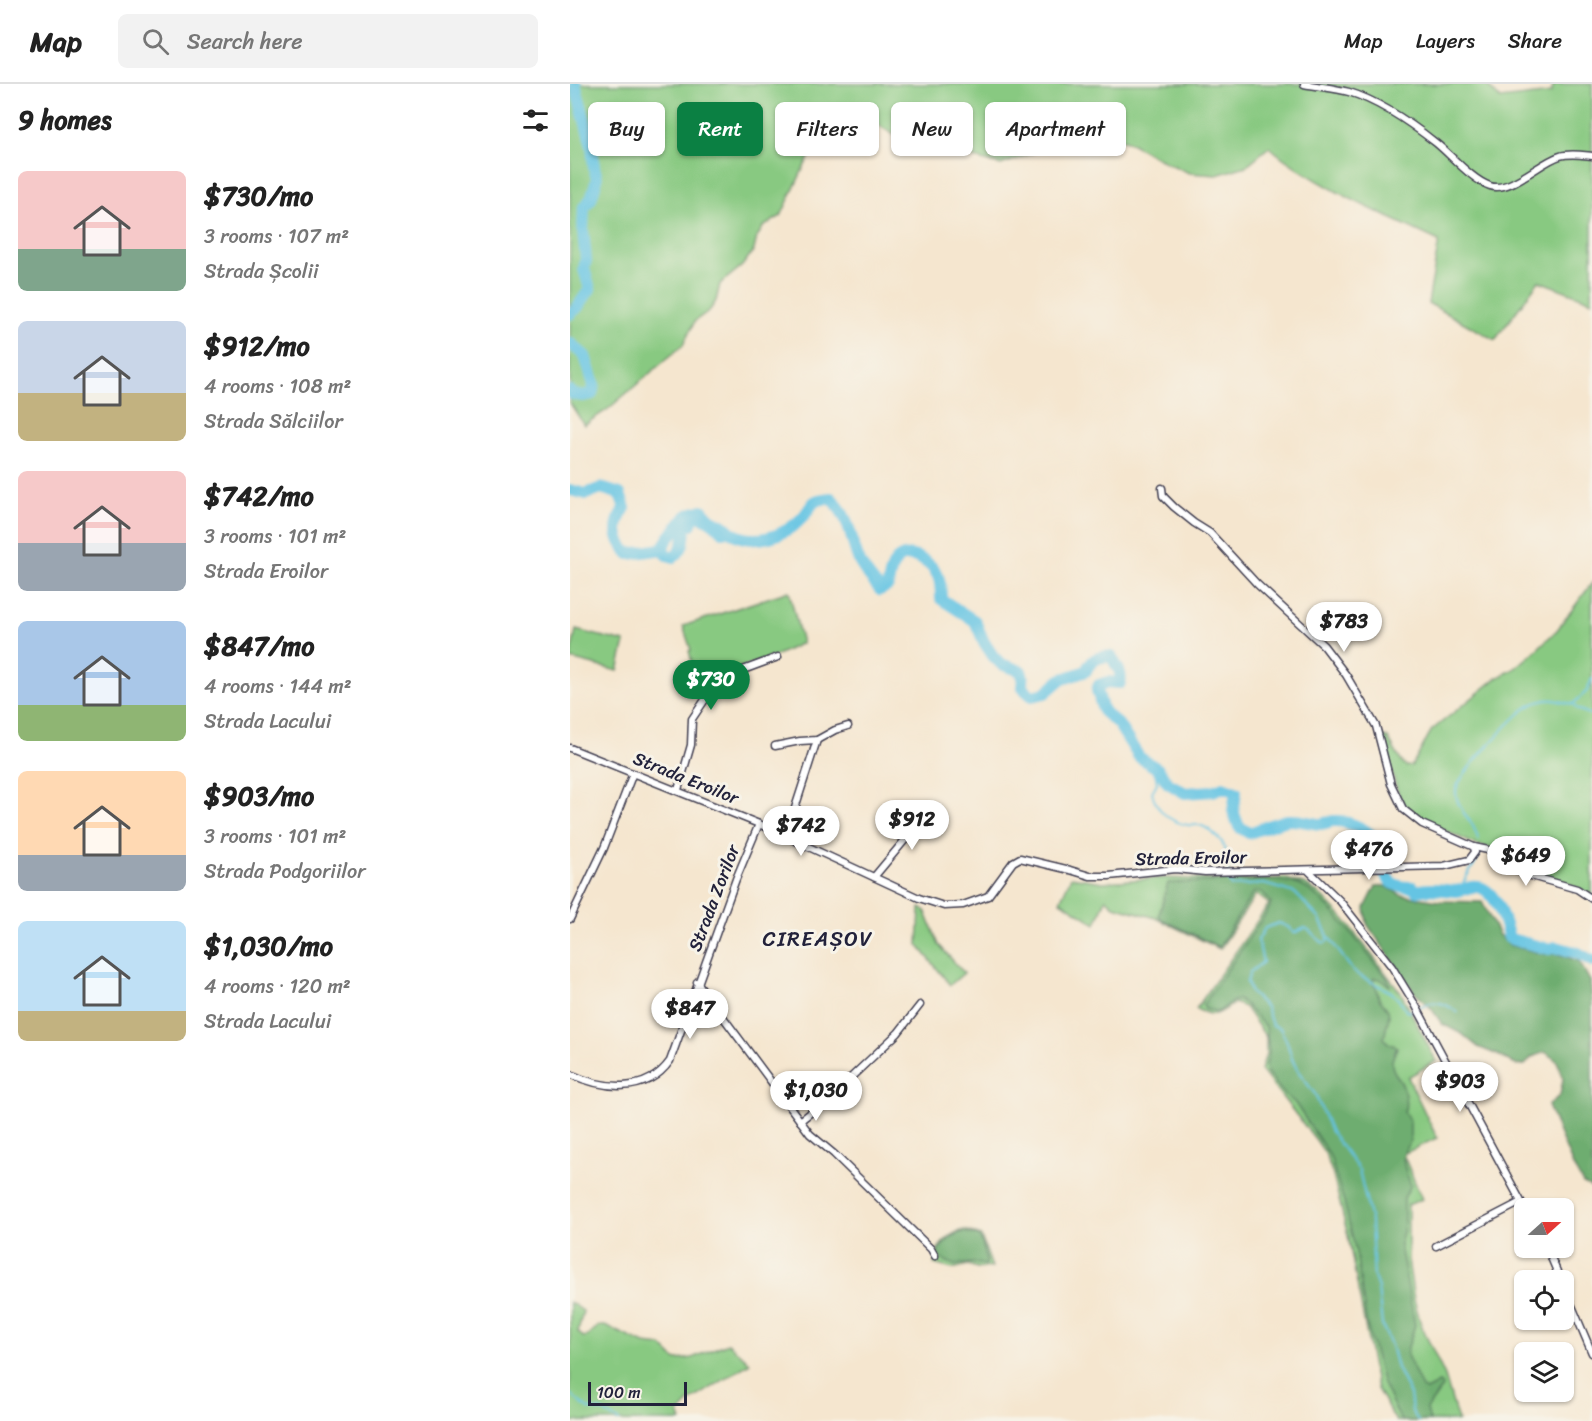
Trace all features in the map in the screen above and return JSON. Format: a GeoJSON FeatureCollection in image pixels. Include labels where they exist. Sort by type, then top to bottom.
{"type":"FeatureCollection","features":[{"type":"Feature","properties":{"kind":"street"},"geometry":{"type":"LineString","coordinates":[[1304,84],[1349,92],[1378,104],[1435,142],[1479,180],[1490,186],[1512,183],[1559,156],[1570,154],[1592,156]]}},
{"type":"Feature","properties":{"kind":"street"},"geometry":{"type":"LineString","coordinates":[[1162,488],[1163,495],[1174,507],[1210,533],[1257,584],[1324,646],[1346,675],[1376,726],[1391,784],[1403,809],[1422,824],[1474,847],[1488,850],[1501,862],[1524,874],[1577,889],[1592,899]]}},
{"type":"Feature","properties":{"kind":"street"},"geometry":{"type":"LineString","coordinates":[[678,790],[691,745],[692,719],[719,678],[778,657]]}},
{"type":"Feature","properties":{"kind":"street"},"geometry":{"type":"LineString","coordinates":[[775,746],[817,740],[848,726]]}},
{"type":"Feature","properties":{"kind":"street"},"geometry":{"type":"LineString","coordinates":[[786,837],[817,740]]}},
{"type":"Feature","properties":{"kind":"street","name":"Strada Eroilor"},"geometry":{"type":"LineString","coordinates":[[570,748],[759,824],[919,898],[944,906],[963,905],[988,896],[1013,861],[1020,858],[1090,876],[1109,876],[1174,869],[1231,872],[1444,866],[1469,860],[1475,852],[1474,847]]}},
{"type":"Feature","properties":{"kind":"street"},"geometry":{"type":"LineString","coordinates":[[570,919],[604,848],[633,773]]}},
{"type":"Feature","properties":{"kind":"street"},"geometry":{"type":"LineString","coordinates":[[874,877],[909,835],[926,806]]}},
{"type":"Feature","properties":{"kind":"street","name":"Strada Zorilor"},"geometry":{"type":"LineString","coordinates":[[570,1074],[589,1082],[618,1088],[653,1077],[664,1069],[670,1060],[697,982],[759,824]]}},
{"type":"Feature","properties":{"kind":"street"},"geometry":{"type":"LineString","coordinates":[[1309,871],[1340,901],[1392,967],[1416,1006],[1519,1198]]}},
{"type":"Feature","properties":{"kind":"street"},"geometry":{"type":"LineString","coordinates":[[697,982],[810,1134],[873,1192],[931,1249],[935,1256]]}},
{"type":"Feature","properties":{"kind":"street"},"geometry":{"type":"LineString","coordinates":[[800,1121],[827,1100],[898,1033],[920,1005]]}},
{"type":"Feature","properties":{"kind":"street"},"geometry":{"type":"LineString","coordinates":[[1436,1246],[1514,1206]]}},
{"type":"Feature","properties":{"kind":"street"},"geometry":{"type":"LineString","coordinates":[[1574,1311],[1592,1353]]}},
{"type":"Feature","properties":{"kind":"green space"},"geometry":{"type":"Polygon","coordinates":[[[570,84],[1486,84],[1500,99],[1551,93],[1554,84],[1592,84],[1592,301],[1539,281],[1495,340],[1428,303],[1439,241],[1329,187],[1288,162],[1269,147],[1246,166],[1217,175],[1189,173],[1126,141],[1126,102],[985,102],[985,156],[1025,156],[1001,165],[965,156],[973,156],[973,102],[891,102],[891,133],[879,125],[879,102],[775,102],[775,156],[810,156],[781,216],[763,227],[757,237],[754,250],[742,266],[720,284],[716,301],[710,310],[695,321],[683,345],[607,410],[584,425],[570,403],[570,84]]]}},
{"type":"Feature","properties":{"kind":"green space"},"geometry":{"type":"Polygon","coordinates":[[[1592,583],[1592,895],[1563,881],[1540,876],[1517,867],[1487,847],[1476,845],[1418,818],[1406,808],[1399,796],[1382,740],[1383,737],[1388,738],[1401,761],[1406,766],[1411,766],[1432,730],[1497,678],[1514,669],[1533,653],[1557,630],[1592,583]]]}},
{"type":"Feature","properties":{"kind":"green space"},"geometry":{"type":"Polygon","coordinates":[[[789,591],[802,643],[775,656],[697,682],[689,651],[691,650],[683,626],[789,591]]]}},
{"type":"Feature","properties":{"kind":"green space"},"geometry":{"type":"Polygon","coordinates":[[[576,630],[625,642],[618,671],[570,659],[576,630]]]}},
{"type":"Feature","properties":{"kind":"green space"},"geometry":{"type":"Polygon","coordinates":[[[1071,877],[1103,882],[1161,878],[1232,880],[1284,878],[1306,885],[1322,896],[1345,920],[1401,993],[1436,1061],[1408,1077],[1437,1138],[1403,1154],[1422,1199],[1408,1205],[1408,1260],[1421,1325],[1445,1376],[1458,1421],[1396,1421],[1377,1389],[1348,1236],[1333,1175],[1325,1153],[1261,1070],[1266,1054],[1266,1037],[1245,1007],[1234,1003],[1216,1014],[1208,1014],[1196,1009],[1269,904],[1256,894],[1220,949],[1156,918],[1114,906],[1106,899],[1096,924],[1060,901],[1071,877]]]}},
{"type":"Feature","properties":{"kind":"green space"},"geometry":{"type":"Polygon","coordinates":[[[1262,880],[1299,885],[1321,900],[1387,978],[1390,986],[1374,978],[1373,984],[1379,999],[1388,1010],[1389,1016],[1384,1038],[1388,1043],[1397,1047],[1392,1067],[1401,1082],[1405,1100],[1404,1112],[1410,1122],[1410,1142],[1403,1158],[1411,1185],[1404,1198],[1404,1227],[1400,1245],[1415,1325],[1407,1355],[1422,1388],[1426,1390],[1439,1383],[1443,1386],[1427,1409],[1430,1421],[1401,1421],[1383,1384],[1367,1326],[1356,1253],[1330,1156],[1295,1103],[1282,1092],[1267,1072],[1269,1052],[1266,1028],[1239,1000],[1233,1001],[1218,1012],[1205,1009],[1203,1005],[1271,903],[1263,893],[1258,891],[1253,893],[1219,947],[1161,919],[1159,915],[1168,883],[1262,880]]]}},
{"type":"Feature","properties":{"kind":"green space"},"geometry":{"type":"Polygon","coordinates":[[[1376,886],[1386,886],[1401,895],[1439,901],[1482,902],[1499,935],[1509,945],[1543,954],[1558,954],[1579,961],[1590,981],[1592,1004],[1592,1188],[1583,1184],[1573,1166],[1548,1106],[1560,1095],[1563,1079],[1557,1061],[1545,1052],[1532,1057],[1525,1065],[1516,1065],[1478,1047],[1462,1034],[1442,1024],[1431,1008],[1414,992],[1367,924],[1365,908],[1376,886]]]}},
{"type":"Feature","properties":{"kind":"green space"},"geometry":{"type":"Polygon","coordinates":[[[920,908],[925,910],[939,945],[964,973],[950,985],[918,945],[920,908]]]}},
{"type":"Feature","properties":{"kind":"green space"},"geometry":{"type":"Polygon","coordinates":[[[965,1230],[981,1236],[992,1267],[977,1268],[968,1265],[952,1269],[934,1264],[937,1251],[943,1242],[953,1234],[965,1230]]]}},
{"type":"Feature","properties":{"kind":"green space"},"geometry":{"type":"Polygon","coordinates":[[[964,1232],[976,1235],[982,1242],[987,1260],[986,1265],[973,1263],[954,1265],[939,1258],[938,1250],[953,1236],[964,1232]]]}},
{"type":"Feature","properties":{"kind":"green space"},"geometry":{"type":"Polygon","coordinates":[[[570,1302],[583,1311],[578,1332],[583,1337],[588,1336],[598,1326],[605,1326],[645,1344],[662,1346],[678,1360],[692,1358],[728,1343],[750,1363],[689,1402],[679,1413],[682,1421],[570,1421],[570,1302]]]}},
{"type":"Feature","properties":{"kind":"waterway"},"geometry":{"type":"LineString","coordinates":[[570,314],[590,289],[584,269],[586,260],[583,230],[584,207],[591,199],[597,179],[592,146],[575,84]]}},
{"type":"Feature","properties":{"kind":"waterway"},"geometry":{"type":"LineString","coordinates":[[570,343],[585,356],[594,385],[592,394],[582,396],[570,391]]}},
{"type":"Feature","properties":{"kind":"waterway"},"geometry":{"type":"LineString","coordinates":[[570,490],[586,494],[601,488],[620,494],[625,508],[621,514],[617,532],[624,549],[629,554],[662,549]]}},
{"type":"Feature","properties":{"kind":"waterway"},"geometry":{"type":"LineString","coordinates":[[728,530],[723,532],[710,521],[694,516],[691,524],[685,528],[683,544],[677,554],[674,557],[667,555],[662,549],[687,516],[702,510],[731,532],[749,539],[759,539],[788,529],[796,524],[816,501],[831,498],[847,522],[860,563],[880,590],[888,586],[892,568],[898,559],[909,556],[926,562],[938,576],[941,599],[975,621],[993,656],[1001,664],[1021,671],[1022,687],[1032,696],[1045,693],[1060,680],[1086,671],[1090,663],[1096,659],[1112,657],[1121,679],[1120,683],[1108,682],[1099,685],[1097,690],[1103,711],[1118,724],[1139,757],[1158,769],[1168,783],[1185,793],[1213,791],[1223,787],[1236,792],[1233,811],[1239,827],[1249,833],[1288,820],[1320,824],[1339,821],[1354,825],[1372,836],[1377,844],[1384,870],[1392,883],[1413,887],[1417,891],[1431,889],[1455,891],[1469,887],[1485,889],[1499,908],[1509,938],[1549,949],[1556,947],[1578,953],[1592,961]]}},
{"type":"Feature","properties":{"kind":"waterway"},"geometry":{"type":"LineString","coordinates":[[1479,840],[1456,795],[1459,782],[1466,772],[1500,733],[1529,706],[1546,700],[1573,704],[1587,691],[1592,679]]}},
{"type":"Feature","properties":{"kind":"waterway"},"geometry":{"type":"LineString","coordinates":[[1573,704],[1577,709],[1592,715]]}},
{"type":"Feature","properties":{"kind":"waterway"},"geometry":{"type":"LineString","coordinates":[[1154,766],[1157,783],[1152,792],[1160,810],[1175,821],[1202,826],[1219,839],[1225,850],[1231,886],[1264,884],[1295,893],[1319,918],[1328,936],[1353,971],[1391,992],[1402,1003],[1406,1011],[1439,1003],[1457,1012]]}},
{"type":"Feature","properties":{"kind":"waterway"},"geometry":{"type":"LineString","coordinates":[[1461,891],[1464,880],[1480,852]]}},
{"type":"Feature","properties":{"kind":"waterway"},"geometry":{"type":"LineString","coordinates":[[1328,936],[1325,943],[1305,928],[1294,933],[1279,923],[1265,928],[1258,940],[1263,962],[1250,972],[1247,982],[1251,993],[1266,1007],[1272,1025],[1280,1028],[1292,1059],[1315,1094],[1331,1132],[1359,1170],[1371,1221],[1374,1277],[1378,1288],[1382,1325],[1391,1345],[1397,1368],[1410,1394],[1412,1411],[1418,1421]]}},
{"type":"Feature","properties":{"kind":"waterway"},"geometry":{"type":"LineString","coordinates":[[570,1394],[588,1409],[602,1411],[619,1421]]}},
{"type":"Feature","properties":{"kind":"district","name":"CIREAȘOV"},"geometry":{"type":"Point","coordinates":[818,939]}}]}
